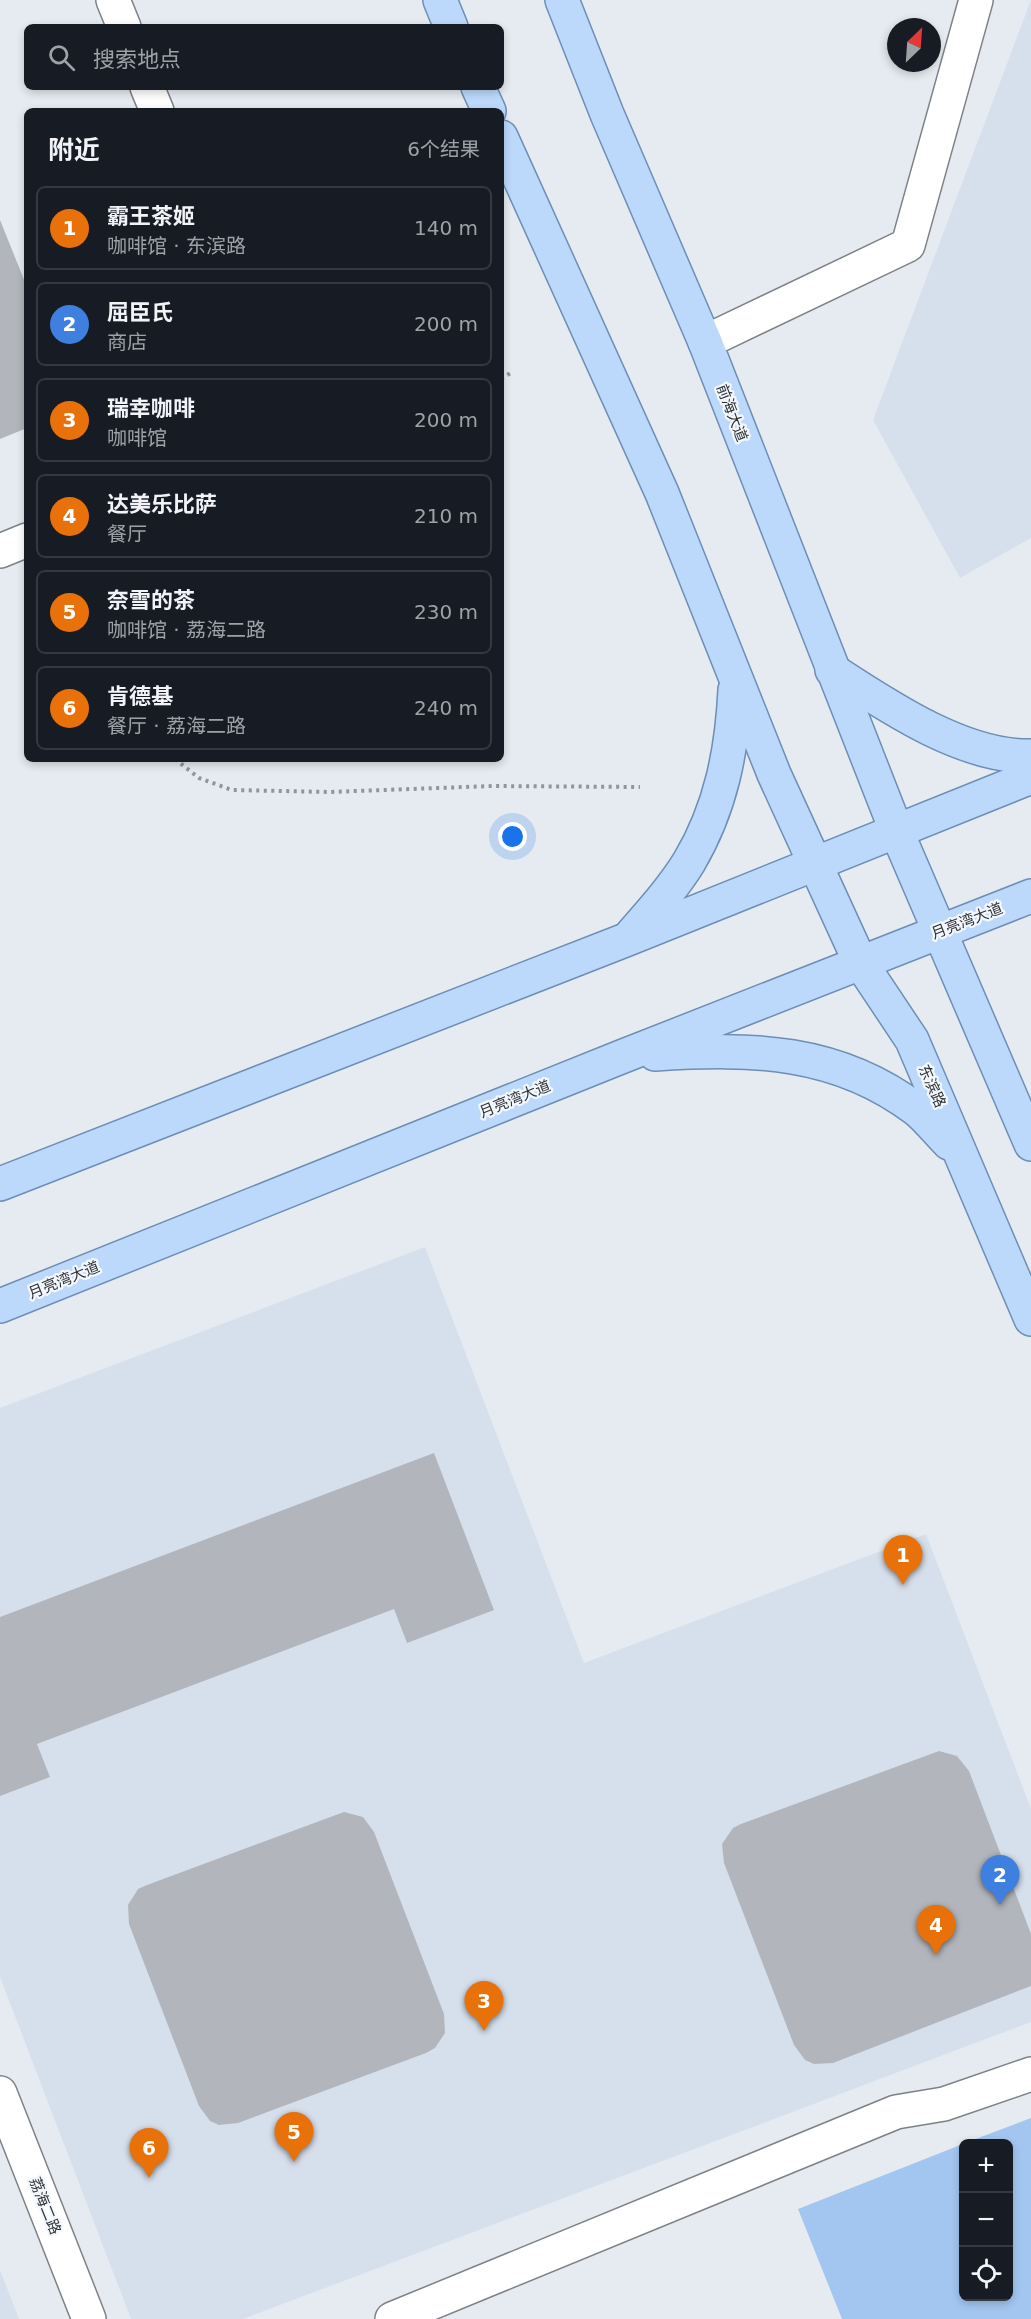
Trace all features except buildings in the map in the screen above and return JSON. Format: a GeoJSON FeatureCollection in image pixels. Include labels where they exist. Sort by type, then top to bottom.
{"type":"FeatureCollection","features":[{"type":"Feature","properties":{"kind":"main road"},"geometry":{"type":"LineString","coordinates":[[440,0],[450,24]]}},
{"type":"Feature","properties":{"kind":"main road","name":"前海大道"},"geometry":{"type":"LineString","coordinates":[[562,0],[607,114],[705,342],[896,830]]}},
{"type":"Feature","properties":{"kind":"main road"},"geometry":{"type":"LineString","coordinates":[[479,90],[488,108]]}},
{"type":"Feature","properties":{"kind":"main road"},"geometry":{"type":"LineString","coordinates":[[504,144],[662,493],[736,682],[815,862]]}},
{"type":"Feature","properties":{"kind":"main road"},"geometry":{"type":"LineString","coordinates":[[832,670],[937,733],[994,752],[1031,756]]}},
{"type":"Feature","properties":{"kind":"main road"},"geometry":{"type":"LineString","coordinates":[[628,939],[689,861],[712,813],[728,766],[733,736],[736,682]]}},
{"type":"Feature","properties":{"kind":"main road"},"geometry":{"type":"LineString","coordinates":[[0,1184],[628,939],[1031,777]]}},
{"type":"Feature","properties":{"kind":"main road"},"geometry":{"type":"LineString","coordinates":[[896,830],[1031,1144]]}},
{"type":"Feature","properties":{"kind":"main road","name":"东滨路"},"geometry":{"type":"LineString","coordinates":[[815,862],[860,962],[912,1040],[1031,1319]]}},
{"type":"Feature","properties":{"kind":"main road","name":"月亮湾大道"},"geometry":{"type":"LineString","coordinates":[[0,1306],[621,1057],[1031,896]]}},
{"type":"Feature","properties":{"kind":"main road"},"geometry":{"type":"LineString","coordinates":[[621,1057],[726,1050],[781,1054],[822,1062],[885,1088],[919,1112],[964,1158]]}},
{"type":"Feature","properties":{"kind":"street"},"geometry":{"type":"LineString","coordinates":[[113,0],[123,24]]}},
{"type":"Feature","properties":{"kind":"street"},"geometry":{"type":"LineString","coordinates":[[705,342],[908,245],[976,0]]}},
{"type":"Feature","properties":{"kind":"street"},"geometry":{"type":"LineString","coordinates":[[148,90],[156,108]]}},
{"type":"Feature","properties":{"kind":"street"},"geometry":{"type":"LineString","coordinates":[[0,551],[24,541]]}},
{"type":"Feature","properties":{"kind":"street"},"geometry":{"type":"LineString","coordinates":[[392,2319],[896,2112],[944,2104],[1031,2074]]}},
{"type":"Feature","properties":{"kind":"street","name":"荔海二路"},"geometry":{"type":"LineString","coordinates":[[0,2093],[90,2319]]}},
{"type":"Feature","properties":{"kind":"path"},"geometry":{"type":"LineString","coordinates":[[504,377],[512,372]]}},
{"type":"Feature","properties":{"kind":"path"},"geometry":{"type":"LineString","coordinates":[[179,762],[199,778],[232,790],[330,792],[492,786],[640,787]]}},
{"type":"Feature","properties":{"kind":"shaded area"},"geometry":{"type":"Polygon","coordinates":[[[1031,0],[1031,538],[960,578],[873,420],[1031,0]]]}},
{"type":"Feature","properties":{"kind":"shaded area"},"geometry":{"type":"Polygon","coordinates":[[[425,1247],[584,1663],[926,1534],[1031,1809],[1031,2022],[243,2319],[131,2319],[0,1977],[0,1408],[425,1247]]]}},
{"type":"Feature","properties":{"kind":"shaded area"},"geometry":{"type":"Polygon","coordinates":[[[1031,2118],[1031,2319],[842,2319],[798,2209],[959,2146],[959,2301],[1013,2301],[1013,2139],[976,2139],[1031,2118]]]}},
{"type":"Feature","properties":{"kind":"shaded area"},"geometry":{"type":"Polygon","coordinates":[[[0,2270],[19,2319],[0,2319],[0,2270]]]}},
{"type":"Feature","properties":{"kind":"place","name":"霸王茶姬"},"geometry":{"type":"Point","coordinates":[903,1585]}},
{"type":"Feature","properties":{"kind":"place","name":"屈臣氏"},"geometry":{"type":"Point","coordinates":[1000,1905]}},
{"type":"Feature","properties":{"kind":"place","name":"达美乐比萨"},"geometry":{"type":"Point","coordinates":[936,1955]}},
{"type":"Feature","properties":{"kind":"place","name":"瑞幸咖啡"},"geometry":{"type":"Point","coordinates":[484,2031]}},
{"type":"Feature","properties":{"kind":"place","name":"奈雪的茶"},"geometry":{"type":"Point","coordinates":[294,2162]}},
{"type":"Feature","properties":{"kind":"place","name":"肯德基"},"geometry":{"type":"Point","coordinates":[149,2178]}}]}
